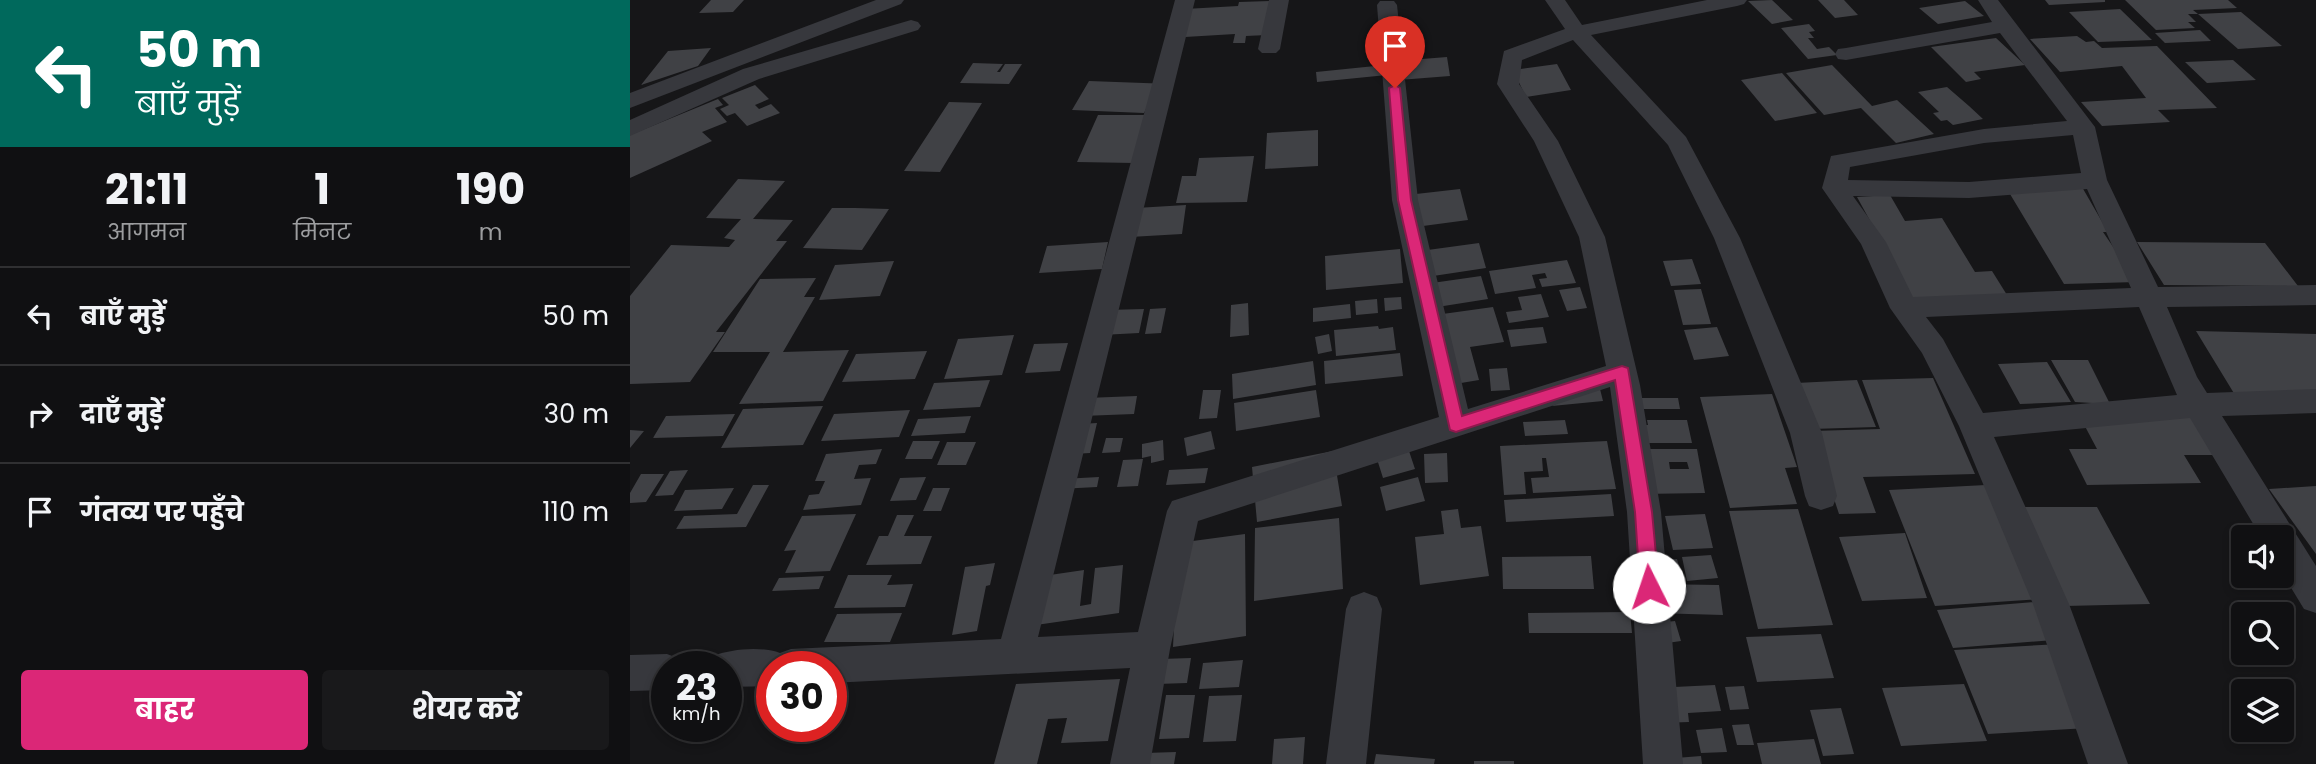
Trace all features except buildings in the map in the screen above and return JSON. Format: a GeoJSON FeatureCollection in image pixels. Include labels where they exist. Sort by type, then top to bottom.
{"type":"FeatureCollection","features":[{"type":"Feature","properties":{"kind":"street"},"geometry":{"type":"LineString","coordinates":[[630,101],[894,0]]}},
{"type":"Feature","properties":{"kind":"street"},"geometry":{"type":"LineString","coordinates":[[1015,656],[1185,0]]}},
{"type":"Feature","properties":{"kind":"street"},"geometry":{"type":"LineString","coordinates":[[1269,49],[1279,0]]}},
{"type":"Feature","properties":{"kind":"street"},"geometry":{"type":"LineString","coordinates":[[1555,0],[1577,32],[1678,142],[1727,238],[1806,433],[1821,496]]}},
{"type":"Feature","properties":{"kind":"street"},"geometry":{"type":"LineString","coordinates":[[1663,764],[1644,512],[1622,372],[1592,237],[1546,141],[1508,84],[1512,56],[1577,32],[1737,0]]}},
{"type":"Feature","properties":{"kind":"street"},"geometry":{"type":"LineString","coordinates":[[1988,0],[2083,127],[2095,180],[2184,381],[2276,525]]}},
{"type":"Feature","properties":{"kind":"street"},"geometry":{"type":"LineString","coordinates":[[1387,5],[1405,200],[1456,425]]}},
{"type":"Feature","properties":{"kind":"street"},"geometry":{"type":"LineString","coordinates":[[630,129],[751,74],[911,26]]}},
{"type":"Feature","properties":{"kind":"street"},"geometry":{"type":"LineString","coordinates":[[1846,54],[2005,26]]}},
{"type":"Feature","properties":{"kind":"street"},"geometry":{"type":"LineString","coordinates":[[2083,127],[1984,136],[1839,161],[1834,188],[1873,242],[1904,308],[1933,347],[1974,426],[2051,604],[2108,764]]}},
{"type":"Feature","properties":{"kind":"street"},"geometry":{"type":"LineString","coordinates":[[1834,188],[1969,190],[2095,180]]}},
{"type":"Feature","properties":{"kind":"street"},"geometry":{"type":"LineString","coordinates":[[1904,308],[2148,297],[2316,295]]}},
{"type":"Feature","properties":{"kind":"street"},"geometry":{"type":"LineString","coordinates":[[1130,764],[1152,649],[1184,511],[1622,372]]}},
{"type":"Feature","properties":{"kind":"street"},"geometry":{"type":"LineString","coordinates":[[1974,426],[2199,405],[2316,401]]}},
{"type":"Feature","properties":{"kind":"street"},"geometry":{"type":"LineString","coordinates":[[2294,553],[2316,597]]}},
{"type":"Feature","properties":{"kind":"street"},"geometry":{"type":"LineString","coordinates":[[1346,764],[1364,609]]}},
{"type":"Feature","properties":{"kind":"street"},"geometry":{"type":"LineString","coordinates":[[847,664],[1152,649]]}},
{"type":"Feature","properties":{"kind":"street"},"geometry":{"type":"LineString","coordinates":[[630,673],[651,672]]}},
{"type":"Feature","properties":{"kind":"route"},"geometry":{"type":"LineString","coordinates":[[1395,88],[1405,200],[1456,425],[1622,372],[1644,512],[1649,587]]}}]}
